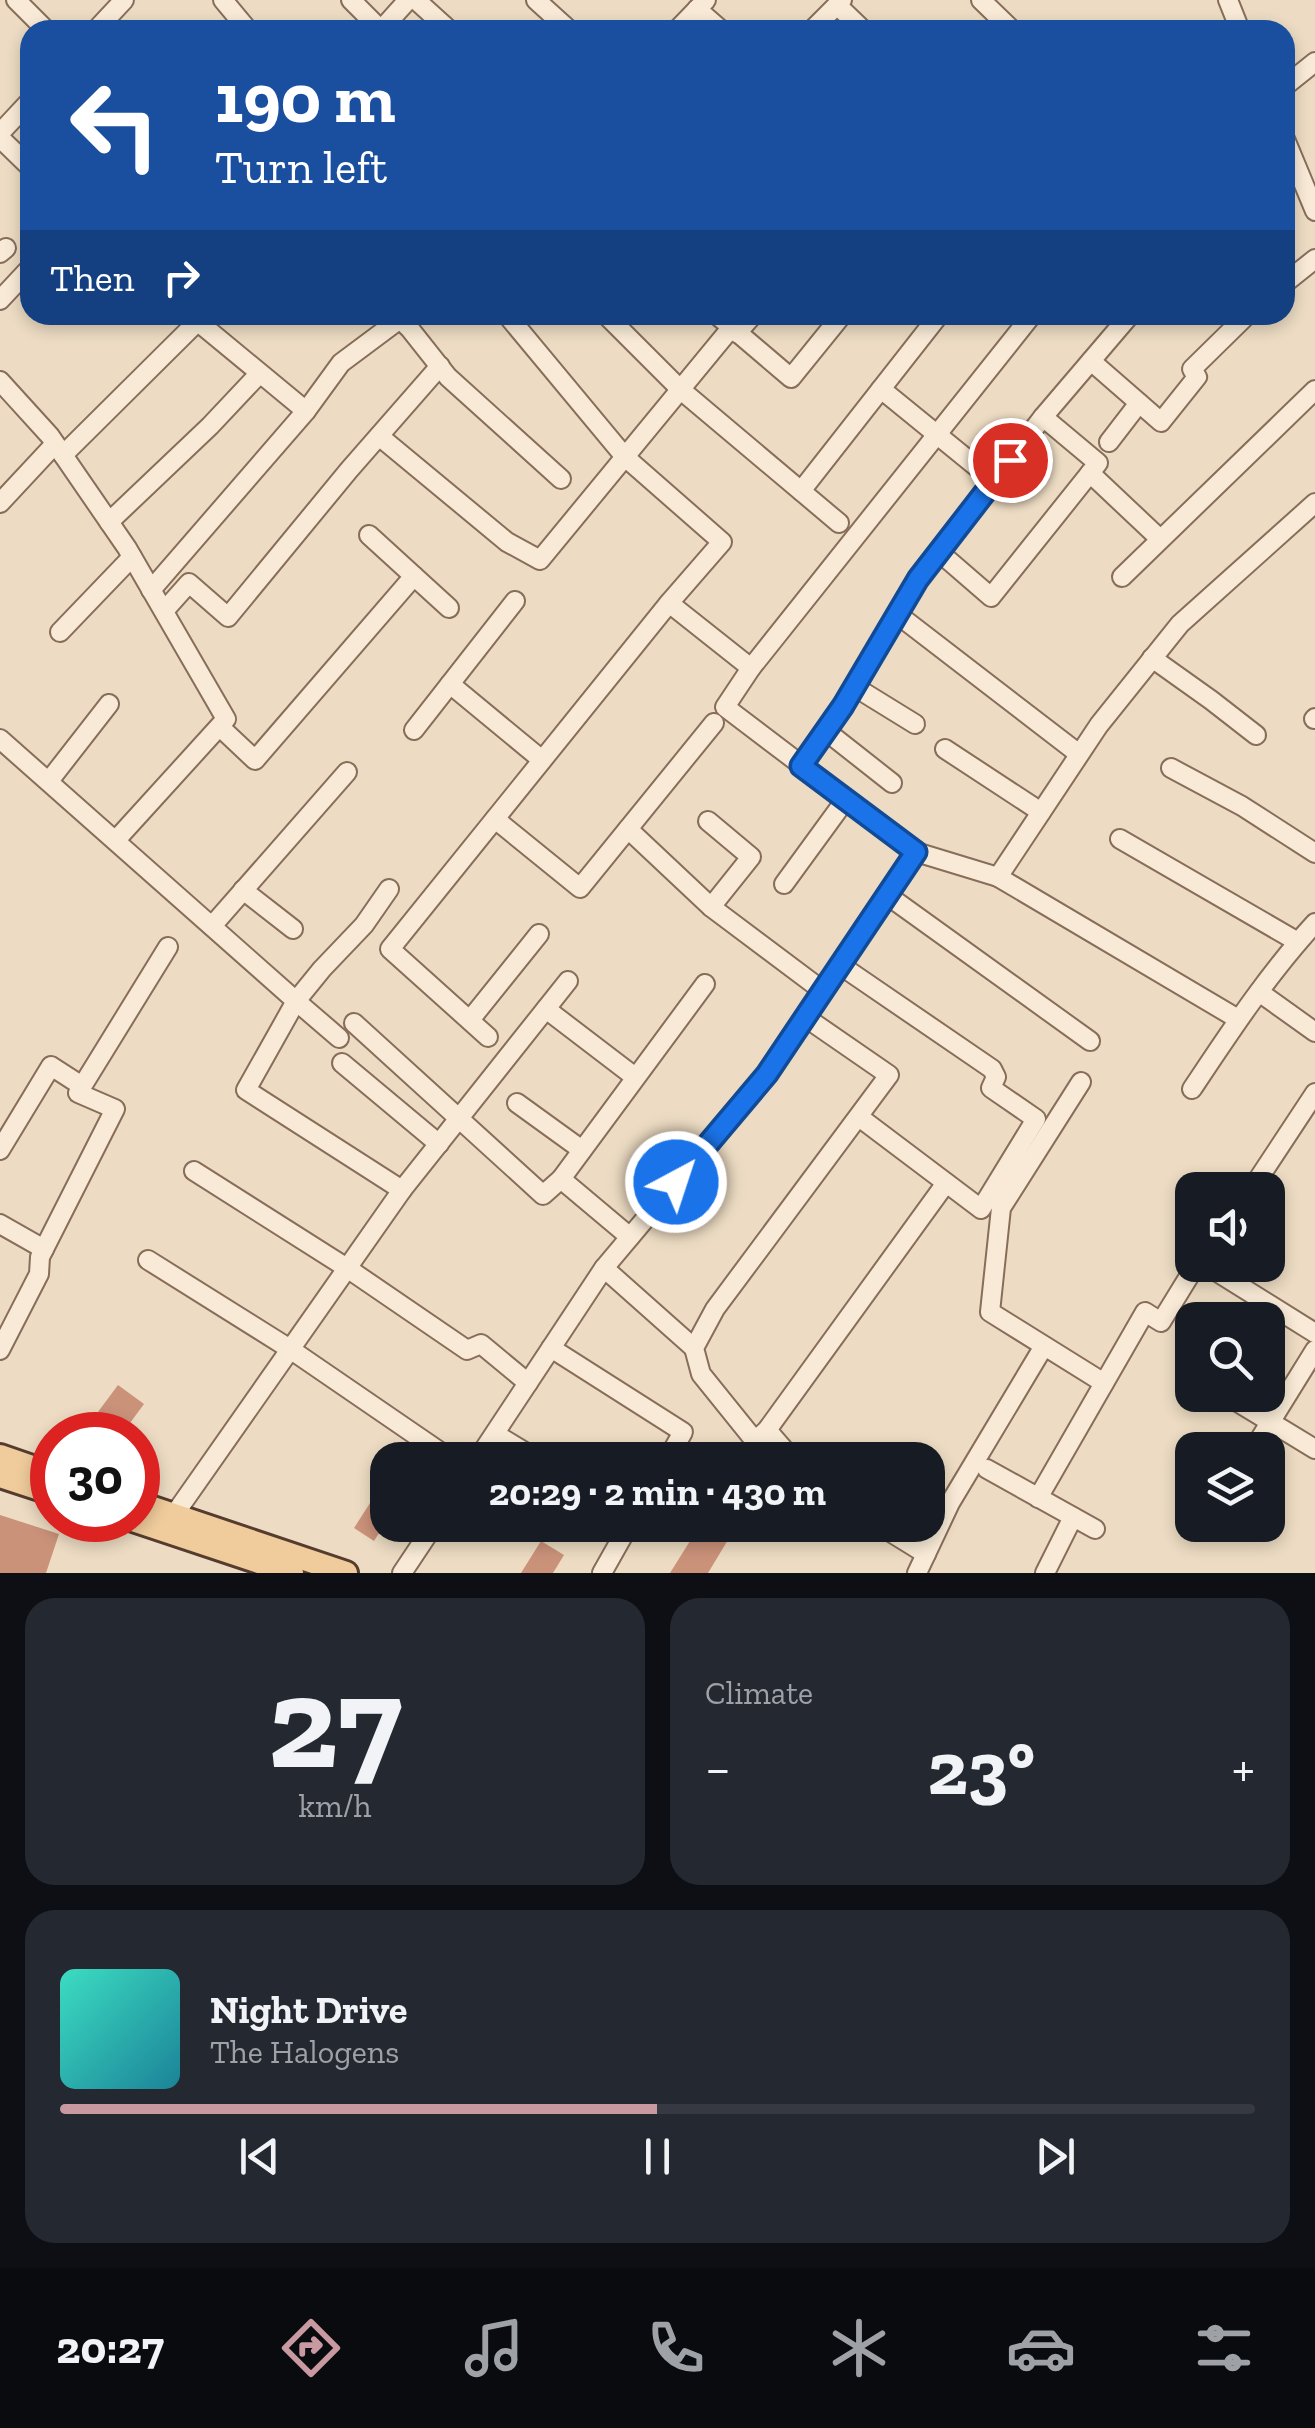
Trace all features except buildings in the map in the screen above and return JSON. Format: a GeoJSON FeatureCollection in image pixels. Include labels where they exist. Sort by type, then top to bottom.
{"type":"FeatureCollection","features":[{"type":"Feature","properties":{"kind":"main road"},"geometry":{"type":"LineString","coordinates":[[0,1456],[30,1466]]}},
{"type":"Feature","properties":{"kind":"main road"},"geometry":{"type":"LineString","coordinates":[[0,1476],[30,1486]]}},
{"type":"Feature","properties":{"kind":"main road"},"geometry":{"type":"LineString","coordinates":[[160,1510],[346,1573]]}},
{"type":"Feature","properties":{"kind":"main road"},"geometry":{"type":"LineString","coordinates":[[160,1529],[292,1573]]}},
{"type":"Feature","properties":{"kind":"street"},"geometry":{"type":"LineString","coordinates":[[16,0],[36,20]]}},
{"type":"Feature","properties":{"kind":"street"},"geometry":{"type":"LineString","coordinates":[[223,0],[240,20]]}},
{"type":"Feature","properties":{"kind":"street"},"geometry":{"type":"LineString","coordinates":[[351,0],[371,20]]}},
{"type":"Feature","properties":{"kind":"street"},"geometry":{"type":"LineString","coordinates":[[391,20],[412,0],[437,20]]}},
{"type":"Feature","properties":{"kind":"street"},"geometry":{"type":"LineString","coordinates":[[536,0],[558,20]]}},
{"type":"Feature","properties":{"kind":"street"},"geometry":{"type":"LineString","coordinates":[[677,0],[699,8]]}},
{"type":"Feature","properties":{"kind":"street"},"geometry":{"type":"LineString","coordinates":[[981,0],[1002,20]]}},
{"type":"Feature","properties":{"kind":"street"},"geometry":{"type":"LineString","coordinates":[[1295,78],[1315,62]]}},
{"type":"Feature","properties":{"kind":"street"},"geometry":{"type":"LineString","coordinates":[[20,113],[0,135],[20,156]]}},
{"type":"Feature","properties":{"kind":"street"},"geometry":{"type":"LineString","coordinates":[[1295,163],[1315,211]]}},
{"type":"Feature","properties":{"kind":"street"},"geometry":{"type":"LineString","coordinates":[[1295,275],[1315,259]]}},
{"type":"Feature","properties":{"kind":"street"},"geometry":{"type":"LineString","coordinates":[[0,300],[20,279]]}},
{"type":"Feature","properties":{"kind":"street"},"geometry":{"type":"LineString","coordinates":[[0,503],[187,325]]}},
{"type":"Feature","properties":{"kind":"street"},"geometry":{"type":"LineString","coordinates":[[202,325],[306,412]]}},
{"type":"Feature","properties":{"kind":"street"},"geometry":{"type":"LineString","coordinates":[[152,590],[306,412],[341,362],[398,325]]}},
{"type":"Feature","properties":{"kind":"street"},"geometry":{"type":"LineString","coordinates":[[411,325],[448,377],[561,479]]}},
{"type":"Feature","properties":{"kind":"street"},"geometry":{"type":"LineString","coordinates":[[488,1037],[390,949],[722,542],[625,457],[515,325]]}},
{"type":"Feature","properties":{"kind":"street"},"geometry":{"type":"LineString","coordinates":[[616,325],[680,390],[839,523]]}},
{"type":"Feature","properties":{"kind":"street"},"geometry":{"type":"LineString","coordinates":[[727,325],[791,378],[834,325]]}},
{"type":"Feature","properties":{"kind":"street"},"geometry":{"type":"LineString","coordinates":[[378,436],[508,542],[540,560],[680,390],[741,325]]}},
{"type":"Feature","properties":{"kind":"street"},"geometry":{"type":"LineString","coordinates":[[801,491],[931,325]]}},
{"type":"Feature","properties":{"kind":"street"},"geometry":{"type":"LineString","coordinates":[[1024,325],[751,668],[725,706],[916,852],[998,877],[1238,1019]]}},
{"type":"Feature","properties":{"kind":"street"},"geometry":{"type":"LineString","coordinates":[[801,766],[855,686],[918,579],[1043,417],[1122,325]]}},
{"type":"Feature","properties":{"kind":"street"},"geometry":{"type":"LineString","coordinates":[[1091,361],[1161,422],[1197,377],[1192,369],[1237,325]]}},
{"type":"Feature","properties":{"kind":"street"},"geometry":{"type":"LineString","coordinates":[[164,611],[189,583],[228,617],[440,366]]}},
{"type":"Feature","properties":{"kind":"street"},"geometry":{"type":"LineString","coordinates":[[109,522],[259,374]]}},
{"type":"Feature","properties":{"kind":"street"},"geometry":{"type":"LineString","coordinates":[[0,381],[59,450],[109,522],[226,720],[116,840]]}},
{"type":"Feature","properties":{"kind":"street"},"geometry":{"type":"LineString","coordinates":[[881,389],[994,481]]}},
{"type":"Feature","properties":{"kind":"street"},"geometry":{"type":"LineString","coordinates":[[1122,577],[1315,390]]}},
{"type":"Feature","properties":{"kind":"street"},"geometry":{"type":"LineString","coordinates":[[1109,442],[1139,403]]}},
{"type":"Feature","properties":{"kind":"street"},"geometry":{"type":"LineString","coordinates":[[939,552],[990,597],[1090,474],[1098,463],[1043,417]]}},
{"type":"Feature","properties":{"kind":"street"},"geometry":{"type":"LineString","coordinates":[[1090,474],[1160,539]]}},
{"type":"Feature","properties":{"kind":"street"},"geometry":{"type":"LineString","coordinates":[[998,877],[1099,725],[1180,624],[1315,503]]}},
{"type":"Feature","properties":{"kind":"street"},"geometry":{"type":"LineString","coordinates":[[369,535],[449,608]]}},
{"type":"Feature","properties":{"kind":"street"},"geometry":{"type":"LineString","coordinates":[[60,632],[132,557]]}},
{"type":"Feature","properties":{"kind":"street"},"geometry":{"type":"LineString","coordinates":[[220,727],[256,760],[414,576]]}},
{"type":"Feature","properties":{"kind":"street"},"geometry":{"type":"LineString","coordinates":[[414,730],[515,601]]}},
{"type":"Feature","properties":{"kind":"street"},"geometry":{"type":"LineString","coordinates":[[669,603],[751,668]]}},
{"type":"Feature","properties":{"kind":"street"},"geometry":{"type":"LineString","coordinates":[[897,614],[1080,754]]}},
{"type":"Feature","properties":{"kind":"street"},"geometry":{"type":"LineString","coordinates":[[1152,658],[1256,736]]}},
{"type":"Feature","properties":{"kind":"street"},"geometry":{"type":"LineString","coordinates":[[450,684],[542,760]]}},
{"type":"Feature","properties":{"kind":"street"},"geometry":{"type":"LineString","coordinates":[[855,686],[915,724]]}},
{"type":"Feature","properties":{"kind":"street"},"geometry":{"type":"LineString","coordinates":[[49,781],[109,704]]}},
{"type":"Feature","properties":{"kind":"street"},"geometry":{"type":"LineString","coordinates":[[495,820],[580,888],[714,722]]}},
{"type":"Feature","properties":{"kind":"street"},"geometry":{"type":"LineString","coordinates":[[826,731],[892,783]]}},
{"type":"Feature","properties":{"kind":"street"},"geometry":{"type":"LineString","coordinates":[[0,739],[339,1038]]}},
{"type":"Feature","properties":{"kind":"street"},"geometry":{"type":"LineString","coordinates":[[946,749],[1042,812]]}},
{"type":"Feature","properties":{"kind":"street"},"geometry":{"type":"LineString","coordinates":[[1171,768],[1242,806],[1315,854]]}},
{"type":"Feature","properties":{"kind":"street"},"geometry":{"type":"LineString","coordinates":[[212,926],[347,772]]}},
{"type":"Feature","properties":{"kind":"street"},"geometry":{"type":"LineString","coordinates":[[784,884],[846,799]]}},
{"type":"Feature","properties":{"kind":"street"},"geometry":{"type":"LineString","coordinates":[[708,821],[752,857],[711,907]]}},
{"type":"Feature","properties":{"kind":"street"},"geometry":{"type":"LineString","coordinates":[[628,829],[711,907],[822,991]]}},
{"type":"Feature","properties":{"kind":"street"},"geometry":{"type":"LineString","coordinates":[[1120,839],[1298,942]]}},
{"type":"Feature","properties":{"kind":"street"},"geometry":{"type":"LineString","coordinates":[[489,1442],[604,1268],[767,1074],[916,852]]}},
{"type":"Feature","properties":{"kind":"street"},"geometry":{"type":"LineString","coordinates":[[243,890],[293,930]]}},
{"type":"Feature","properties":{"kind":"street"},"geometry":{"type":"LineString","coordinates":[[389,890],[364,925],[296,1001],[246,1090],[402,1190]]}},
{"type":"Feature","properties":{"kind":"street"},"geometry":{"type":"LineString","coordinates":[[887,895],[1090,1042]]}},
{"type":"Feature","properties":{"kind":"street"},"geometry":{"type":"LineString","coordinates":[[1192,1089],[1238,1019],[1315,924]]}},
{"type":"Feature","properties":{"kind":"street"},"geometry":{"type":"LineString","coordinates":[[470,1020],[539,934]]}},
{"type":"Feature","properties":{"kind":"street"},"geometry":{"type":"LineString","coordinates":[[0,1350],[38,1274],[44,1248],[114,1108],[78,1093],[168,947]]}},
{"type":"Feature","properties":{"kind":"street"},"geometry":{"type":"LineString","coordinates":[[840,965],[992,1068],[996,1077],[991,1088],[1036,1119],[981,1208],[858,1117]]}},
{"type":"Feature","properties":{"kind":"street"},"geometry":{"type":"LineString","coordinates":[[174,1515],[402,1190],[568,981]]}},
{"type":"Feature","properties":{"kind":"street"},"geometry":{"type":"LineString","coordinates":[[354,1023],[543,1195],[561,1179],[705,984]]}},
{"type":"Feature","properties":{"kind":"street"},"geometry":{"type":"LineString","coordinates":[[1259,992],[1315,1032]]}},
{"type":"Feature","properties":{"kind":"street"},"geometry":{"type":"LineString","coordinates":[[546,1010],[635,1077]]}},
{"type":"Feature","properties":{"kind":"street"},"geometry":{"type":"LineString","coordinates":[[694,1348],[715,1309],[889,1075],[805,1017]]}},
{"type":"Feature","properties":{"kind":"street"},"geometry":{"type":"LineString","coordinates":[[342,1063],[439,1144]]}},
{"type":"Feature","properties":{"kind":"street"},"geometry":{"type":"LineString","coordinates":[[0,1150],[51,1066],[82,1086]]}},
{"type":"Feature","properties":{"kind":"street"},"geometry":{"type":"LineString","coordinates":[[1081,1082],[1001,1208],[990,1312],[1104,1383]]}},
{"type":"Feature","properties":{"kind":"street"},"geometry":{"type":"LineString","coordinates":[[1264,1172],[1315,1093]]}},
{"type":"Feature","properties":{"kind":"street"},"geometry":{"type":"LineString","coordinates":[[518,1104],[582,1150]]}},
{"type":"Feature","properties":{"kind":"street"},"geometry":{"type":"LineString","coordinates":[[194,1170],[467,1350],[480,1344],[528,1383]]}},
{"type":"Feature","properties":{"kind":"street"},"geometry":{"type":"LineString","coordinates":[[561,1179],[630,1237]]}},
{"type":"Feature","properties":{"kind":"street"},"geometry":{"type":"LineString","coordinates":[[604,1268],[694,1348],[701,1374],[755,1441],[767,1430],[946,1183]]}},
{"type":"Feature","properties":{"kind":"street"},"geometry":{"type":"LineString","coordinates":[[0,1224],[44,1248]]}},
{"type":"Feature","properties":{"kind":"street"},"geometry":{"type":"LineString","coordinates":[[148,1260],[290,1349],[426,1442]]}},
{"type":"Feature","properties":{"kind":"street"},"geometry":{"type":"LineString","coordinates":[[1038,1498],[1146,1312],[1161,1322],[1186,1282]]}},
{"type":"Feature","properties":{"kind":"street"},"geometry":{"type":"LineString","coordinates":[[1233,1282],[1315,1333]]}},
{"type":"Feature","properties":{"kind":"street"},"geometry":{"type":"LineString","coordinates":[[918,1573],[950,1504],[1044,1346]]}},
{"type":"Feature","properties":{"kind":"street"},"geometry":{"type":"LineString","coordinates":[[551,1348],[683,1432],[677,1442]]}},
{"type":"Feature","properties":{"kind":"street"},"geometry":{"type":"LineString","coordinates":[[1264,1432],[1315,1350]]}},
{"type":"Feature","properties":{"kind":"street"},"geometry":{"type":"LineString","coordinates":[[1254,1412],[1315,1449]]}},
{"type":"Feature","properties":{"kind":"street"},"geometry":{"type":"LineString","coordinates":[[767,1430],[777,1442]]}},
{"type":"Feature","properties":{"kind":"street"},"geometry":{"type":"LineString","coordinates":[[495,1434],[508,1442]]}},
{"type":"Feature","properties":{"kind":"street"},"geometry":{"type":"LineString","coordinates":[[987,1469],[1095,1529]]}},
{"type":"Feature","properties":{"kind":"street"},"geometry":{"type":"LineString","coordinates":[[1045,1573],[1073,1516]]}},
{"type":"Feature","properties":{"kind":"street"},"geometry":{"type":"LineString","coordinates":[[402,1573],[423,1542]]}},
{"type":"Feature","properties":{"kind":"street"},"geometry":{"type":"LineString","coordinates":[[602,1573],[619,1542]]}},
{"type":"Feature","properties":{"kind":"street"},"geometry":{"type":"LineString","coordinates":[[907,1542],[926,1554]]}},
{"type":"Feature","properties":{"kind":"route"},"geometry":{"type":"LineString","coordinates":[[676,1182],[767,1074],[916,852],[801,766],[843,706],[918,579],[1010,460]]}}]}
